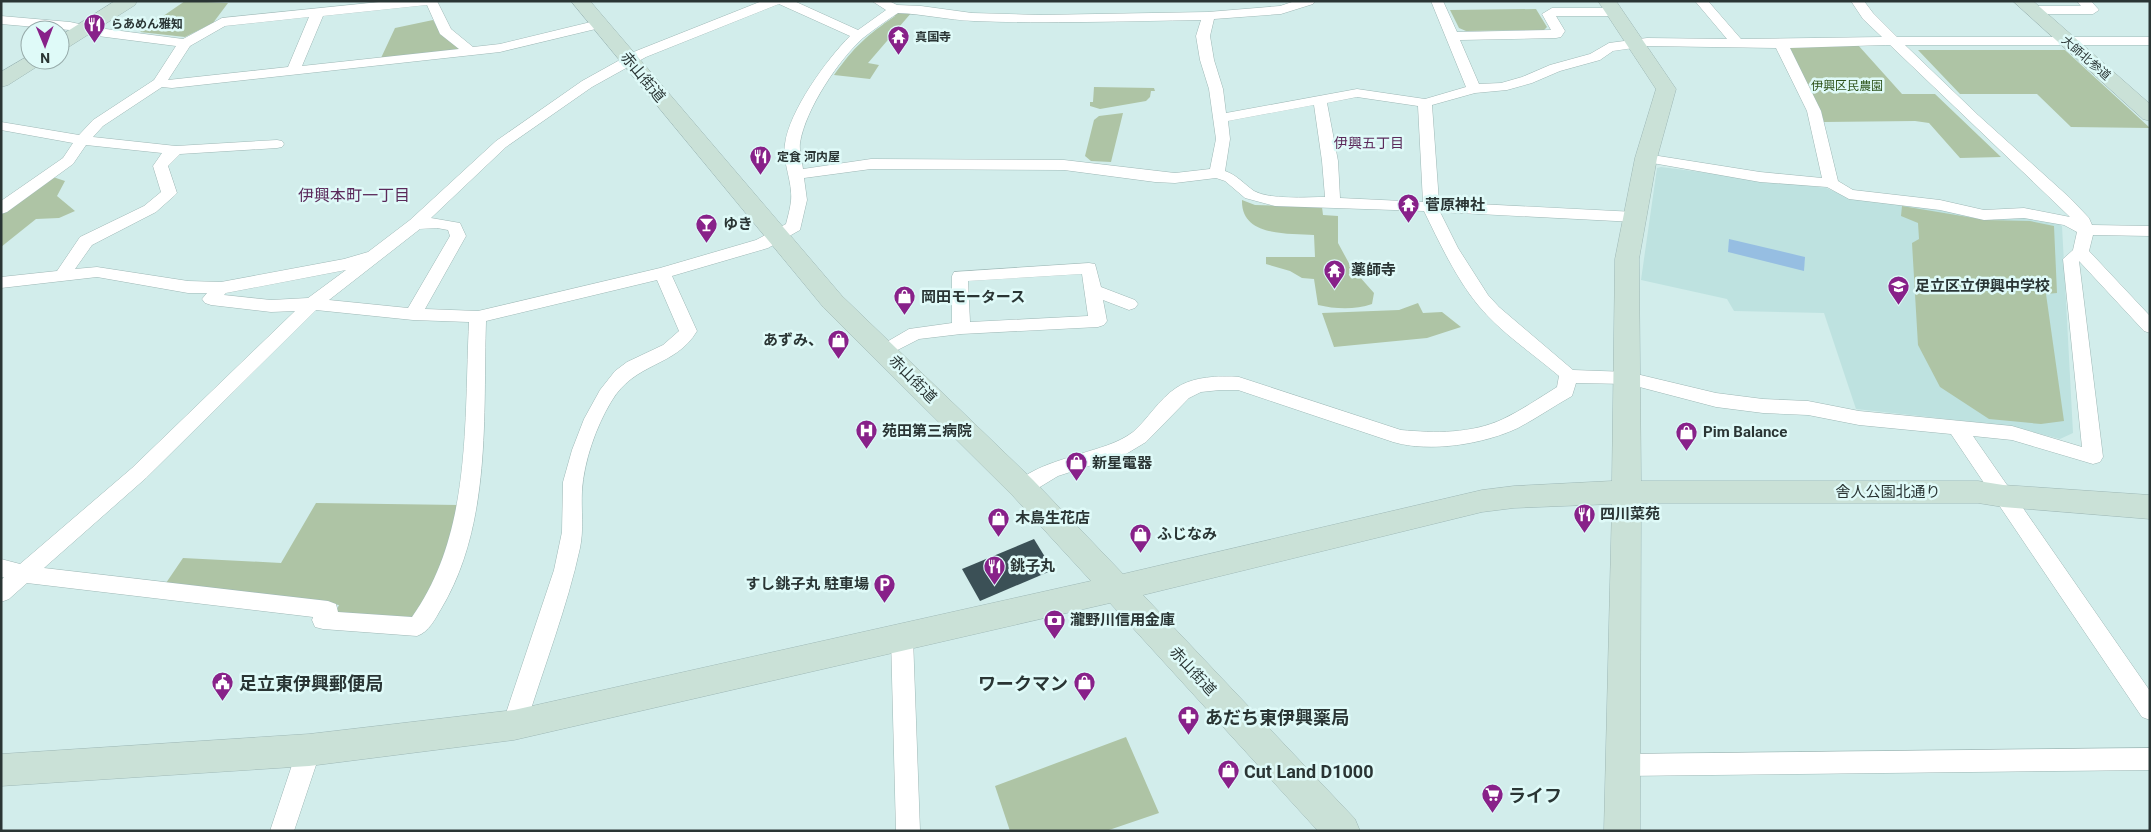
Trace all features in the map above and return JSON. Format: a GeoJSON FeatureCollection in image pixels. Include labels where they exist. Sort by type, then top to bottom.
{"type":"FeatureCollection","features":[{"type":"Feature","properties":{"kind":"street"},"geometry":{"type":"LineString","coordinates":[[70,38],[128,1]]}},
{"type":"Feature","properties":{"kind":"street"},"geometry":{"type":"LineString","coordinates":[[1,209],[68,161],[82,140],[98,123],[159,82],[185,43],[222,22],[430,1],[445,31],[470,51]]}},
{"type":"Feature","properties":{"kind":"street","name":"赤山街道"},"geometry":{"type":"LineString","coordinates":[[580,1],[833,302],[1023,488],[1342,831]]}},
{"type":"Feature","properties":{"kind":"street"},"geometry":{"type":"LineString","coordinates":[[1,593],[139,473],[312,304],[416,224],[501,144],[587,84],[641,54],[774,1]]}},
{"type":"Feature","properties":{"kind":"street"},"geometry":{"type":"LineString","coordinates":[[783,1],[859,35]]}},
{"type":"Feature","properties":{"kind":"street"},"geometry":{"type":"LineString","coordinates":[[878,1],[895,9],[997,18],[1118,19],[1208,16],[1309,1]]}},
{"type":"Feature","properties":{"kind":"street"},"geometry":{"type":"LineString","coordinates":[[1438,1],[1474,89]]}},
{"type":"Feature","properties":{"kind":"street"},"geometry":{"type":"LineString","coordinates":[[1701,1],[1736,42]]}},
{"type":"Feature","properties":{"kind":"street"},"geometry":{"type":"LineString","coordinates":[[1568,376],[1628,378],[1716,400],[1763,406],[1808,408],[1859,418],[1956,426],[2012,433],[2093,457],[2071,260],[2081,252],[2086,230],[2083,221],[1868,16],[1857,1]]}},
{"type":"Feature","properties":{"kind":"street"},"geometry":{"type":"LineString","coordinates":[[2027,6],[2093,10],[2083,1]]}},
{"type":"Feature","properties":{"kind":"street"},"geometry":{"type":"LineString","coordinates":[[1453,36],[1556,34],[1558,31],[1548,14],[1610,6],[1633,43],[1666,88],[1646,158],[1627,259],[1628,378],[1622,831]]}},
{"type":"Feature","properties":{"kind":"street","name":"大師北参道"},"geometry":{"type":"LineString","coordinates":[[2027,6],[2150,115]]}},
{"type":"Feature","properties":{"kind":"street"},"geometry":{"type":"LineString","coordinates":[[220,288],[211,298],[271,306],[312,304],[412,314],[478,318],[662,273],[762,244],[794,226],[800,200],[792,144],[799,121],[809,99],[846,48],[859,35],[895,9]]}},
{"type":"Feature","properties":{"kind":"street"},"geometry":{"type":"LineString","coordinates":[[293,71],[318,12]]}},
{"type":"Feature","properties":{"kind":"street"},"geometry":{"type":"LineString","coordinates":[[1208,16],[1204,36],[1221,118],[1223,139],[1217,173]]}},
{"type":"Feature","properties":{"kind":"street"},"geometry":{"type":"LineString","coordinates":[[1,20],[70,26],[185,43]]}},
{"type":"Feature","properties":{"kind":"street"},"geometry":{"type":"LineString","coordinates":[[159,82],[172,84],[500,48],[599,24]]}},
{"type":"Feature","properties":{"kind":"street"},"geometry":{"type":"LineString","coordinates":[[1221,118],[1357,93],[1425,103],[1474,89],[1502,87],[1526,80],[1555,68],[1595,57],[1609,47],[1633,43],[1736,42],[1781,44],[2150,41]]}},
{"type":"Feature","properties":{"kind":"street"},"geometry":{"type":"LineString","coordinates":[[1781,44],[1814,111],[1831,183]]}},
{"type":"Feature","properties":{"kind":"street"},"geometry":{"type":"LineString","coordinates":[[1,80],[20,68]]}},
{"type":"Feature","properties":{"kind":"street"},"geometry":{"type":"LineString","coordinates":[[1320,101],[1330,161],[1333,202]]}},
{"type":"Feature","properties":{"kind":"street"},"geometry":{"type":"LineString","coordinates":[[1023,488],[1051,471],[1119,449],[1139,437],[1182,393],[1198,386],[1220,383],[1239,384],[1400,438],[1420,440],[1460,438],[1502,427],[1565,391],[1568,376],[1565,371],[1493,311],[1482,298],[1450,248],[1430,206],[1424,124],[1425,103]]}},
{"type":"Feature","properties":{"kind":"street"},"geometry":{"type":"LineString","coordinates":[[1,126],[82,140],[176,150],[277,144]]}},
{"type":"Feature","properties":{"kind":"street"},"geometry":{"type":"LineString","coordinates":[[64,274],[86,241],[150,209],[169,194],[168,187],[160,172],[161,165],[176,150]]}},
{"type":"Feature","properties":{"kind":"street"},"geometry":{"type":"LineString","coordinates":[[1646,158],[1760,177],[1831,183],[1849,194],[1940,206],[1984,215],[2024,213],[2068,221],[2086,230],[2150,231]]}},
{"type":"Feature","properties":{"kind":"street"},"geometry":{"type":"LineString","coordinates":[[796,175],[871,164],[1064,164],[1175,178],[1217,173],[1230,178],[1250,195],[1275,201],[1430,206],[1436,208],[1636,217]]}},
{"type":"Feature","properties":{"kind":"street"},"geometry":{"type":"LineString","coordinates":[[412,314],[458,236],[454,227],[437,223],[416,224]]}},
{"type":"Feature","properties":{"kind":"street"},"geometry":{"type":"LineString","coordinates":[[5,285],[64,274],[97,272],[188,287],[220,288],[347,264],[382,251]]}},
{"type":"Feature","properties":{"kind":"street"},"geometry":{"type":"LineString","coordinates":[[2081,252],[2150,326]]}},
{"type":"Feature","properties":{"kind":"street"},"geometry":{"type":"LineString","coordinates":[[884,351],[915,333],[961,328],[1098,321],[1089,268],[960,276],[961,328]]}},
{"type":"Feature","properties":{"kind":"street"},"geometry":{"type":"LineString","coordinates":[[514,725],[564,573],[574,530],[572,490],[587,433],[613,384],[627,371],[641,362],[684,341],[688,332],[662,273]]}},
{"type":"Feature","properties":{"kind":"street"},"geometry":{"type":"LineString","coordinates":[[1093,290],[1129,304]]}},
{"type":"Feature","properties":{"kind":"street"},"geometry":{"type":"LineString","coordinates":[[1,568],[24,574],[328,610],[323,620],[417,627],[438,596],[454,556],[467,500],[478,318]]}},
{"type":"Feature","properties":{"kind":"street"},"geometry":{"type":"LineString","coordinates":[[1956,426],[2150,710]]}},
{"type":"Feature","properties":{"kind":"street","name":"舎人公園北通り"},"geometry":{"type":"LineString","coordinates":[[1,770],[309,750],[514,725],[1115,589],[1482,501],[1514,496],[1626,492],[1978,492],[2003,496],[2150,507]]}},
{"type":"Feature","properties":{"kind":"street"},"geometry":{"type":"LineString","coordinates":[[902,638],[908,831]]}},
{"type":"Feature","properties":{"kind":"street"},"geometry":{"type":"LineString","coordinates":[[282,831],[309,750]]}},
{"type":"Feature","properties":{"kind":"street"},"geometry":{"type":"LineString","coordinates":[[1623,765],[2150,760]]}},
{"type":"Feature","properties":{"kind":"shaded area","name":"足立区立伊興中学校"},"geometry":{"type":"Polygon","coordinates":[[[1657,168],[1826,188],[1848,197],[1952,212],[2025,217],[2055,222],[2062,226],[2073,433],[2060,439],[2010,426],[1856,409],[1824,313],[1734,311],[1727,299],[1641,280],[1657,168]]]}},
{"type":"Feature","properties":{"kind":"green space"},"geometry":{"type":"Polygon","coordinates":[[[185,1],[228,3],[213,23],[185,37],[140,32],[185,1]]]}},
{"type":"Feature","properties":{"kind":"green space"},"geometry":{"type":"Polygon","coordinates":[[[1536,9],[1547,27],[1544,30],[1466,31],[1459,28],[1450,10],[1536,9]]]}},
{"type":"Feature","properties":{"kind":"green space"},"geometry":{"type":"Polygon","coordinates":[[[912,12],[868,63],[879,65],[870,79],[834,75],[861,42],[895,16],[895,13],[912,12]]]}},
{"type":"Feature","properties":{"kind":"green space"},"geometry":{"type":"Polygon","coordinates":[[[433,20],[439,30],[460,50],[381,58],[395,28],[433,20]]]}},
{"type":"Feature","properties":{"kind":"green space","name":"伊興区民農園"},"geometry":{"type":"Polygon","coordinates":[[[1858,45],[1902,94],[1935,94],[2001,157],[1960,158],[1929,123],[1915,121],[1824,122],[1821,111],[1788,48],[1858,45]]]}},
{"type":"Feature","properties":{"kind":"green space"},"geometry":{"type":"Polygon","coordinates":[[[1918,50],[2065,50],[2150,128],[2071,127],[2037,94],[1960,94],[1918,50]]]}},
{"type":"Feature","properties":{"kind":"green space"},"geometry":{"type":"Polygon","coordinates":[[[1094,87],[1154,88],[1155,91],[1151,91],[1150,97],[1146,101],[1100,109],[1090,106],[1090,102],[1093,102],[1094,87]]]}},
{"type":"Feature","properties":{"kind":"green space"},"geometry":{"type":"Polygon","coordinates":[[[1123,113],[1111,162],[1091,161],[1085,156],[1094,120],[1099,116],[1123,113]]]}},
{"type":"Feature","properties":{"kind":"green space"},"geometry":{"type":"Polygon","coordinates":[[[53,177],[65,181],[57,196],[75,211],[59,218],[36,219],[1,247],[1,215],[53,177]]]}},
{"type":"Feature","properties":{"kind":"green space"},"geometry":{"type":"Polygon","coordinates":[[[1242,200],[1255,205],[1322,207],[1323,215],[1338,216],[1338,243],[1351,267],[1374,293],[1372,304],[1345,308],[1318,305],[1314,279],[1302,278],[1290,271],[1266,264],[1266,257],[1315,257],[1314,235],[1280,233],[1257,227],[1249,221],[1244,212],[1242,200]]]}},
{"type":"Feature","properties":{"kind":"green space"},"geometry":{"type":"Polygon","coordinates":[[[1902,206],[1986,220],[2030,221],[2054,226],[2057,293],[2046,294],[2064,421],[2041,424],[1989,419],[1940,387],[1918,345],[1912,243],[1919,239],[1918,223],[1901,216],[1902,206]]]}},
{"type":"Feature","properties":{"kind":"green space"},"geometry":{"type":"Polygon","coordinates":[[[1418,303],[1423,313],[1442,312],[1461,327],[1427,338],[1334,347],[1322,313],[1399,310],[1418,303]]]}},
{"type":"Feature","properties":{"kind":"green space"},"geometry":{"type":"Polygon","coordinates":[[[316,503],[459,505],[444,561],[431,592],[413,619],[335,613],[339,605],[166,583],[183,558],[281,563],[316,503]]]}},
{"type":"Feature","properties":{"kind":"green space"},"geometry":{"type":"Polygon","coordinates":[[[1126,737],[1159,813],[1106,831],[1010,831],[995,786],[1126,737]]]}},
{"type":"Feature","properties":{"kind":"water"},"geometry":{"type":"Polygon","coordinates":[[[1729,239],[1805,257],[1804,271],[1728,252],[1729,239]]]}},
{"type":"Feature","properties":{"kind":"building","name":"銚子丸"},"geometry":{"type":"Polygon","coordinates":[[[1034,539],[1053,570],[980,601],[962,569],[1034,539]]]}},
{"type":"Feature","properties":{"kind":"place","name":"らあめん雅知"},"geometry":{"type":"Point","coordinates":[95,43]}},
{"type":"Feature","properties":{"kind":"place","name":"真国寺"},"geometry":{"type":"Point","coordinates":[899,56]}},
{"type":"Feature","properties":{"kind":"place","name":"定食 河内屋"},"geometry":{"type":"Point","coordinates":[761,176]}},
{"type":"Feature","properties":{"kind":"place","name":"菅原神社"},"geometry":{"type":"Point","coordinates":[1409,224]}},
{"type":"Feature","properties":{"kind":"place","name":"ゆき"},"geometry":{"type":"Point","coordinates":[707,243]}},
{"type":"Feature","properties":{"kind":"place","name":"薬師寺"},"geometry":{"type":"Point","coordinates":[1335,289]}},
{"type":"Feature","properties":{"kind":"place","name":"足立区立伊興中学校"},"geometry":{"type":"Point","coordinates":[1899,305]}},
{"type":"Feature","properties":{"kind":"place","name":"岡田モータース"},"geometry":{"type":"Point","coordinates":[905,316]}},
{"type":"Feature","properties":{"kind":"place","name":"あずみ、"},"geometry":{"type":"Point","coordinates":[839,359]}},
{"type":"Feature","properties":{"kind":"place","name":"苑田第三病院"},"geometry":{"type":"Point","coordinates":[866,450]}},
{"type":"Feature","properties":{"kind":"place","name":"Pim Balance"},"geometry":{"type":"Point","coordinates":[1687,451]}},
{"type":"Feature","properties":{"kind":"place","name":"新星電器"},"geometry":{"type":"Point","coordinates":[1076,482]}},
{"type":"Feature","properties":{"kind":"place","name":"四川菜苑"},"geometry":{"type":"Point","coordinates":[1584,533]}},
{"type":"Feature","properties":{"kind":"place","name":"木島生花店"},"geometry":{"type":"Point","coordinates":[999,537]}},
{"type":"Feature","properties":{"kind":"place","name":"ふじなみ"},"geometry":{"type":"Point","coordinates":[1141,553]}},
{"type":"Feature","properties":{"kind":"place","name":"銚子丸"},"geometry":{"type":"Point","coordinates":[994,585]}},
{"type":"Feature","properties":{"kind":"place","name":"すし銚子丸 駐車場"},"geometry":{"type":"Point","coordinates":[885,603]}},
{"type":"Feature","properties":{"kind":"place","name":"瀧野川信用金庫"},"geometry":{"type":"Point","coordinates":[1054,639]}},
{"type":"Feature","properties":{"kind":"place","name":"足立東伊興郵便局"},"geometry":{"type":"Point","coordinates":[223,702]}},
{"type":"Feature","properties":{"kind":"place","name":"ワークマン"},"geometry":{"type":"Point","coordinates":[1084,702]}},
{"type":"Feature","properties":{"kind":"place","name":"あだち東伊興薬局"},"geometry":{"type":"Point","coordinates":[1189,736]}},
{"type":"Feature","properties":{"kind":"place","name":"Cut Land D1000"},"geometry":{"type":"Point","coordinates":[1228,790]}},
{"type":"Feature","properties":{"kind":"place","name":"ライフ"},"geometry":{"type":"Point","coordinates":[1492,814]}},
{"type":"Feature","properties":{"kind":"district","name":"伊興五丁目"},"geometry":{"type":"Point","coordinates":[1369,143]}},
{"type":"Feature","properties":{"kind":"district","name":"伊興本町一丁目"},"geometry":{"type":"Point","coordinates":[354,195]}}]}
